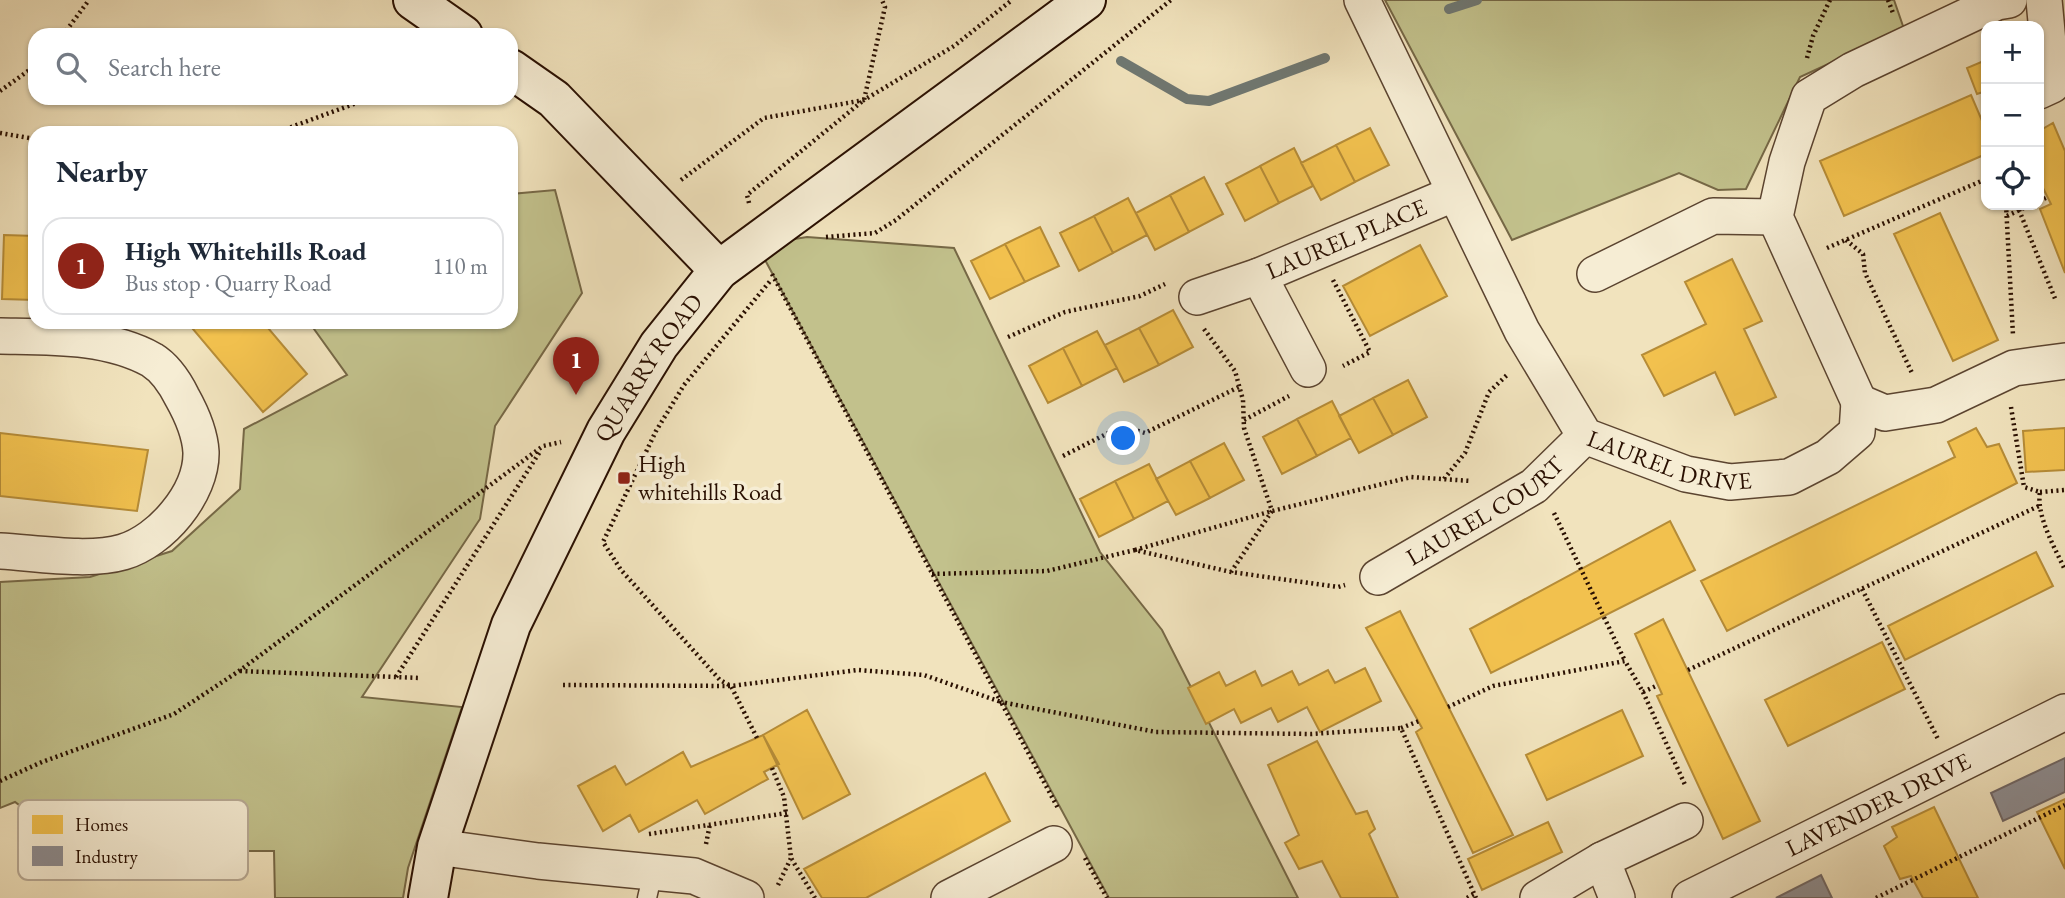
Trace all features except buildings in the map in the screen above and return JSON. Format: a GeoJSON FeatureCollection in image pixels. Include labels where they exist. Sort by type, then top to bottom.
{"type":"FeatureCollection","features":[{"type":"Feature","properties":{"kind":"street"},"geometry":{"type":"LineString","coordinates":[[413,0],[453,28]]}},
{"type":"Feature","properties":{"kind":"street","name":"QUARRY ROAD"},"geometry":{"type":"LineString","coordinates":[[428,898],[437,847],[511,625],[606,431],[659,345],[719,270],[771,263],[1086,0]]}},
{"type":"Feature","properties":{"kind":"street","name":"LAUREL DRIVE"},"geometry":{"type":"LineString","coordinates":[[1362,0],[1453,194],[1540,361],[1585,436],[1686,474],[1730,482],[1788,477],[1828,457],[1857,432],[1859,402]]}},
{"type":"Feature","properties":{"kind":"street"},"geometry":{"type":"LineString","coordinates":[[2008,0],[1997,2],[1853,69],[1809,97],[1787,162],[1775,217],[1859,402],[1885,413],[1928,406],[2014,368],[2065,361]]}},
{"type":"Feature","properties":{"kind":"street"},"geometry":{"type":"LineString","coordinates":[[2043,0],[2052,85],[2044,89]]}},
{"type":"Feature","properties":{"kind":"street"},"geometry":{"type":"LineString","coordinates":[[518,74],[554,99],[719,270]]}},
{"type":"Feature","properties":{"kind":"street","name":"LAUREL PLACE"},"geometry":{"type":"LineString","coordinates":[[1308,369],[1259,276],[1453,194]]}},
{"type":"Feature","properties":{"kind":"street"},"geometry":{"type":"LineString","coordinates":[[1595,274],[1713,216],[1775,217]]}},
{"type":"Feature","properties":{"kind":"street"},"geometry":{"type":"LineString","coordinates":[[1191,300],[1259,276]]}},
{"type":"Feature","properties":{"kind":"street"},"geometry":{"type":"LineString","coordinates":[[0,336],[110,344],[154,361],[166,373],[187,406],[201,453],[189,495],[176,514],[143,542],[122,552],[82,555],[0,551]]}},
{"type":"Feature","properties":{"kind":"street","name":"LAUREL COURT"},"geometry":{"type":"LineString","coordinates":[[1378,577],[1537,484],[1585,436]]}},
{"type":"Feature","properties":{"kind":"street","name":"LAVENDER DRIVE"},"geometry":{"type":"LineString","coordinates":[[1690,898],[2065,712]]}},
{"type":"Feature","properties":{"kind":"street"},"geometry":{"type":"LineString","coordinates":[[1538,898],[1602,860],[1685,821]]}},
{"type":"Feature","properties":{"kind":"street"},"geometry":{"type":"LineString","coordinates":[[950,898],[1068,840]]}},
{"type":"Feature","properties":{"kind":"street"},"geometry":{"type":"LineString","coordinates":[[437,847],[650,885],[694,876],[762,893]]}},
{"type":"Feature","properties":{"kind":"street"},"geometry":{"type":"LineString","coordinates":[[1602,860],[1617,898]]}},
{"type":"Feature","properties":{"kind":"path"},"geometry":{"type":"LineString","coordinates":[[68,28],[89,0]]}},
{"type":"Feature","properties":{"kind":"path"},"geometry":{"type":"LineString","coordinates":[[864,100],[885,8],[882,0]]}},
{"type":"Feature","properties":{"kind":"path"},"geometry":{"type":"LineString","coordinates":[[1012,0],[954,46],[864,100],[747,195],[771,263],[1000,702],[1068,840],[1107,898]]}},
{"type":"Feature","properties":{"kind":"path"},"geometry":{"type":"LineString","coordinates":[[816,237],[875,233],[896,220],[1171,0]]}},
{"type":"Feature","properties":{"kind":"path"},"geometry":{"type":"LineString","coordinates":[[1809,97],[1801,84],[1812,36],[1830,0]]}},
{"type":"Feature","properties":{"kind":"path"},"geometry":{"type":"LineString","coordinates":[[0,91],[28,71]]}},
{"type":"Feature","properties":{"kind":"path"},"geometry":{"type":"LineString","coordinates":[[654,202],[708,157],[764,118],[864,100]]}},
{"type":"Feature","properties":{"kind":"path"},"geometry":{"type":"LineString","coordinates":[[294,126],[351,105]]}},
{"type":"Feature","properties":{"kind":"path"},"geometry":{"type":"LineString","coordinates":[[0,133],[28,138]]}},
{"type":"Feature","properties":{"kind":"path"},"geometry":{"type":"LineString","coordinates":[[1796,262],[1981,181]]}},
{"type":"Feature","properties":{"kind":"path"},"geometry":{"type":"LineString","coordinates":[[2044,199],[2048,197]]}},
{"type":"Feature","properties":{"kind":"path"},"geometry":{"type":"LineString","coordinates":[[2007,216],[2019,210],[2056,301]]}},
{"type":"Feature","properties":{"kind":"path"},"geometry":{"type":"LineString","coordinates":[[1846,240],[1863,254],[1865,273],[1928,406]]}},
{"type":"Feature","properties":{"kind":"path"},"geometry":{"type":"LineString","coordinates":[[757,738],[731,686],[720,680],[621,570],[603,542],[656,431],[684,385],[771,263]]}},
{"type":"Feature","properties":{"kind":"path"},"geometry":{"type":"LineString","coordinates":[[1008,337],[1065,312],[1140,296],[1191,300],[1212,343],[1236,371],[1244,428],[1272,511]]}},
{"type":"Feature","properties":{"kind":"path"},"geometry":{"type":"LineString","coordinates":[[1444,479],[1465,453],[1489,392],[1507,374],[1540,361]]}},
{"type":"Feature","properties":{"kind":"path"},"geometry":{"type":"LineString","coordinates":[[1062,456],[1122,426],[1145,433],[1239,387]]}},
{"type":"Feature","properties":{"kind":"path"},"geometry":{"type":"LineString","coordinates":[[0,781],[41,762],[174,714],[239,671],[543,446],[606,431]]}},
{"type":"Feature","properties":{"kind":"path"},"geometry":{"type":"LineString","coordinates":[[396,677],[543,446]]}},
{"type":"Feature","properties":{"kind":"path"},"geometry":{"type":"LineString","coordinates":[[932,574],[1048,571],[1411,477],[1537,484],[1643,692],[1658,685]]}},
{"type":"Feature","properties":{"kind":"path"},"geometry":{"type":"LineString","coordinates":[[2040,492],[2065,490]]}},
{"type":"Feature","properties":{"kind":"path"},"geometry":{"type":"LineString","coordinates":[[1688,670],[2041,505]]}},
{"type":"Feature","properties":{"kind":"path"},"geometry":{"type":"LineString","coordinates":[[1231,572],[1272,511]]}},
{"type":"Feature","properties":{"kind":"path"},"geometry":{"type":"LineString","coordinates":[[1135,550],[1231,572],[1338,587],[1378,577]]}},
{"type":"Feature","properties":{"kind":"path"},"geometry":{"type":"LineString","coordinates":[[1862,589],[1953,768]]}},
{"type":"Feature","properties":{"kind":"path"},"geometry":{"type":"LineString","coordinates":[[1448,707],[1493,687],[1625,661]]}},
{"type":"Feature","properties":{"kind":"path"},"geometry":{"type":"LineString","coordinates":[[563,685],[731,686],[858,670],[924,675],[1000,702],[1156,732],[1311,734],[1401,728],[1419,721]]}},
{"type":"Feature","properties":{"kind":"path"},"geometry":{"type":"LineString","coordinates":[[239,671],[421,678]]}},
{"type":"Feature","properties":{"kind":"path"},"geometry":{"type":"LineString","coordinates":[[1401,728],[1475,896],[1467,898]]}},
{"type":"Feature","properties":{"kind":"path"},"geometry":{"type":"LineString","coordinates":[[772,768],[784,797],[791,858],[815,898]]}},
{"type":"Feature","properties":{"kind":"path"},"geometry":{"type":"LineString","coordinates":[[1876,898],[1886,896],[2065,805]]}},
{"type":"Feature","properties":{"kind":"path"},"geometry":{"type":"LineString","coordinates":[[641,835],[787,813]]}},
{"type":"Feature","properties":{"kind":"path"},"geometry":{"type":"LineString","coordinates":[[762,893],[791,858]]}},
{"type":"Feature","properties":{"kind":"shaded area"},"geometry":{"type":"Polygon","coordinates":[[[1385,0],[1894,0],[1904,29],[1800,77],[1746,189],[1718,190],[1679,173],[1512,240],[1385,0]]]}},
{"type":"Feature","properties":{"kind":"shaded area"},"geometry":{"type":"Polygon","coordinates":[[[555,190],[582,293],[495,426],[480,519],[362,697],[462,707],[408,868],[403,898],[275,898],[274,851],[248,851],[248,800],[18,800],[18,804],[15,802],[0,808],[0,582],[90,577],[172,551],[240,489],[244,429],[347,375],[314,329],[518,329],[518,193],[555,190]]]}},
{"type":"Feature","properties":{"kind":"shaded area"},"geometry":{"type":"Polygon","coordinates":[[[807,237],[954,248],[1100,552],[1162,630],[1298,898],[1109,898],[757,245],[807,237]]]}},
{"type":"Feature","properties":{"kind":"waterway"},"geometry":{"type":"LineString","coordinates":[[1449,9],[1477,0]]}},
{"type":"Feature","properties":{"kind":"waterway"},"geometry":{"type":"LineString","coordinates":[[1121,61],[1187,99],[1209,101],[1325,58]]}},
{"type":"Feature","properties":{"kind":"place","name":"High Whitehills Road"},"geometry":{"type":"Point","coordinates":[576,395]}},
{"type":"Feature","properties":{"kind":"place","name":"High whitehills Road"},"geometry":{"type":"Point","coordinates":[624,478]}}]}
